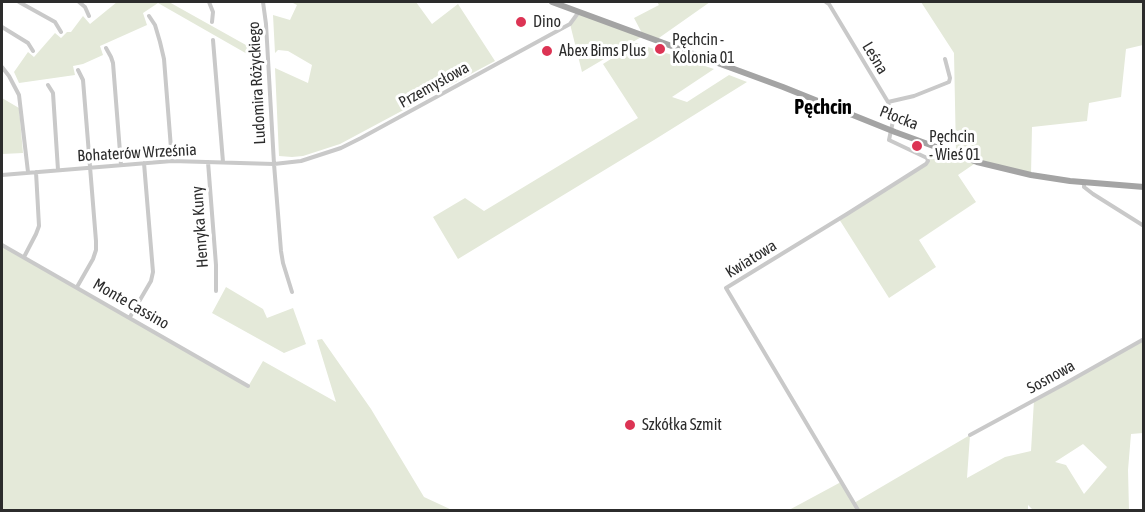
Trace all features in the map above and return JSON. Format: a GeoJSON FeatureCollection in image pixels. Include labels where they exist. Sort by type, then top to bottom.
{"type":"FeatureCollection","features":[{"type":"Feature","properties":{"kind":"main road","name":"Płocka"},"geometry":{"type":"LineString","coordinates":[[552,2],[783,87],[977,162],[1031,175],[1143,187]]}},
{"type":"Feature","properties":{"kind":"street"},"geometry":{"type":"LineString","coordinates":[[20,2],[55,22],[61,32]]}},
{"type":"Feature","properties":{"kind":"street"},"geometry":{"type":"LineString","coordinates":[[79,2],[89,16]]}},
{"type":"Feature","properties":{"kind":"street"},"geometry":{"type":"LineString","coordinates":[[209,2],[213,12],[212,22]]}},
{"type":"Feature","properties":{"kind":"street","name":"Ludomira Różyckiego"},"geometry":{"type":"LineString","coordinates":[[263,2],[281,251],[292,291]]}},
{"type":"Feature","properties":{"kind":"street","name":"Leśna"},"geometry":{"type":"LineString","coordinates":[[829,2],[888,102],[893,121],[891,130]]}},
{"type":"Feature","properties":{"kind":"street","name":"Przemysłowa"},"geometry":{"type":"LineString","coordinates":[[274,164],[313,158],[341,148],[570,24],[579,12]]}},
{"type":"Feature","properties":{"kind":"street"},"geometry":{"type":"LineString","coordinates":[[149,16],[155,26],[164,59],[172,161]]}},
{"type":"Feature","properties":{"kind":"street"},"geometry":{"type":"LineString","coordinates":[[2,27],[28,43],[33,51]]}},
{"type":"Feature","properties":{"kind":"street"},"geometry":{"type":"LineString","coordinates":[[213,40],[223,162]]}},
{"type":"Feature","properties":{"kind":"street"},"geometry":{"type":"LineString","coordinates":[[106,48],[113,63],[121,165]]}},
{"type":"Feature","properties":{"kind":"street"},"geometry":{"type":"LineString","coordinates":[[888,102],[914,96],[949,82],[945,59]]}},
{"type":"Feature","properties":{"kind":"street"},"geometry":{"type":"LineString","coordinates":[[2,67],[9,75],[19,95],[28,172]]}},
{"type":"Feature","properties":{"kind":"street"},"geometry":{"type":"LineString","coordinates":[[77,287],[96,250],[83,80],[78,70]]}},
{"type":"Feature","properties":{"kind":"street"},"geometry":{"type":"LineString","coordinates":[[48,85],[53,93],[58,170]]}},
{"type":"Feature","properties":{"kind":"street","name":"Kwiatowa"},"geometry":{"type":"LineString","coordinates":[[858,510],[726,288],[926,164],[927,158],[889,140],[891,130]]}},
{"type":"Feature","properties":{"kind":"street","name":"Bohaterów Września"},"geometry":{"type":"LineString","coordinates":[[2,175],[172,161],[274,164]]}},
{"type":"Feature","properties":{"kind":"street","name":"Henryka Kuny"},"geometry":{"type":"LineString","coordinates":[[208,162],[216,291]]}},
{"type":"Feature","properties":{"kind":"street"},"geometry":{"type":"LineString","coordinates":[[130,317],[151,281],[153,272],[144,163]]}},
{"type":"Feature","properties":{"kind":"street"},"geometry":{"type":"LineString","coordinates":[[24,257],[39,226],[36,172]]}},
{"type":"Feature","properties":{"kind":"street"},"geometry":{"type":"LineString","coordinates":[[1084,182],[1084,187],[1093,194],[1143,226]]}},
{"type":"Feature","properties":{"kind":"street","name":"Monte Cassino"},"geometry":{"type":"LineString","coordinates":[[2,245],[248,386]]}},
{"type":"Feature","properties":{"kind":"street","name":"Sosnowa"},"geometry":{"type":"LineString","coordinates":[[970,435],[1143,339]]}},
{"type":"Feature","properties":{"kind":"green space"},"geometry":{"type":"Polygon","coordinates":[[[117,2],[169,2],[262,54],[263,63],[158,3],[143,13],[147,25],[100,46],[103,55],[73,66],[75,75],[19,83],[14,72],[28,52],[34,57],[55,33],[61,38],[67,32],[71,32],[83,16],[90,24],[117,2]]]}},
{"type":"Feature","properties":{"kind":"green space"},"geometry":{"type":"Polygon","coordinates":[[[291,2],[416,2],[432,24],[458,4],[495,61],[340,144],[303,156],[279,156],[275,68],[308,83],[312,65],[288,51],[278,50],[275,53],[273,15],[290,20],[297,5],[291,2]]]}},
{"type":"Feature","properties":{"kind":"green space"},"geometry":{"type":"Polygon","coordinates":[[[657,2],[710,2],[656,40],[643,36],[582,72],[570,24],[579,12],[643,35],[634,18],[659,5],[657,2]]]}},
{"type":"Feature","properties":{"kind":"green space"},"geometry":{"type":"Polygon","coordinates":[[[921,2],[1143,2],[1143,45],[1126,49],[1121,97],[1089,103],[1087,121],[1032,127],[1031,175],[977,162],[958,175],[976,202],[919,240],[936,267],[889,298],[839,219],[926,164],[927,158],[939,148],[956,154],[954,53],[921,2]]]}},
{"type":"Feature","properties":{"kind":"green space"},"geometry":{"type":"Polygon","coordinates":[[[636,43],[714,69],[672,97],[687,102],[729,75],[747,82],[458,259],[433,217],[465,198],[484,211],[638,118],[603,64],[636,43]]]}},
{"type":"Feature","properties":{"kind":"green space"},"geometry":{"type":"Polygon","coordinates":[[[2,98],[19,108],[23,153],[2,154],[2,98]]]}},
{"type":"Feature","properties":{"kind":"green space"},"geometry":{"type":"Polygon","coordinates":[[[2,245],[249,385],[263,361],[336,402],[317,340],[322,339],[371,409],[424,497],[452,510],[2,510],[2,245]]]}},
{"type":"Feature","properties":{"kind":"green space"},"geometry":{"type":"Polygon","coordinates":[[[226,287],[263,309],[267,318],[293,308],[306,344],[284,353],[212,313],[226,287]]]}},
{"type":"Feature","properties":{"kind":"green space"},"geometry":{"type":"Polygon","coordinates":[[[1143,339],[1143,433],[1131,434],[1128,470],[1129,510],[1033,510],[1028,505],[1028,510],[789,510],[841,482],[854,503],[970,435],[967,478],[1005,457],[1031,451],[1034,400],[1143,339]],[[1083,444],[1055,462],[1066,465],[1084,494],[1107,467],[1083,444]]]}},
{"type":"Feature","properties":{"kind":"place","name":"Dino"},"geometry":{"type":"Point","coordinates":[521,22]}},
{"type":"Feature","properties":{"kind":"place","name":"Pęchcin - Kolonia 01"},"geometry":{"type":"Point","coordinates":[660,49]}},
{"type":"Feature","properties":{"kind":"place","name":"Abex Bims Plus"},"geometry":{"type":"Point","coordinates":[547,51]}},
{"type":"Feature","properties":{"kind":"place","name":"Pęchcin - Wieś 01"},"geometry":{"type":"Point","coordinates":[917,146]}},
{"type":"Feature","properties":{"kind":"place","name":"Szkółka Szmit"},"geometry":{"type":"Point","coordinates":[630,425]}},
{"type":"Feature","properties":{"kind":"district","name":"Pęchcin"},"geometry":{"type":"Point","coordinates":[823,108]}}]}
